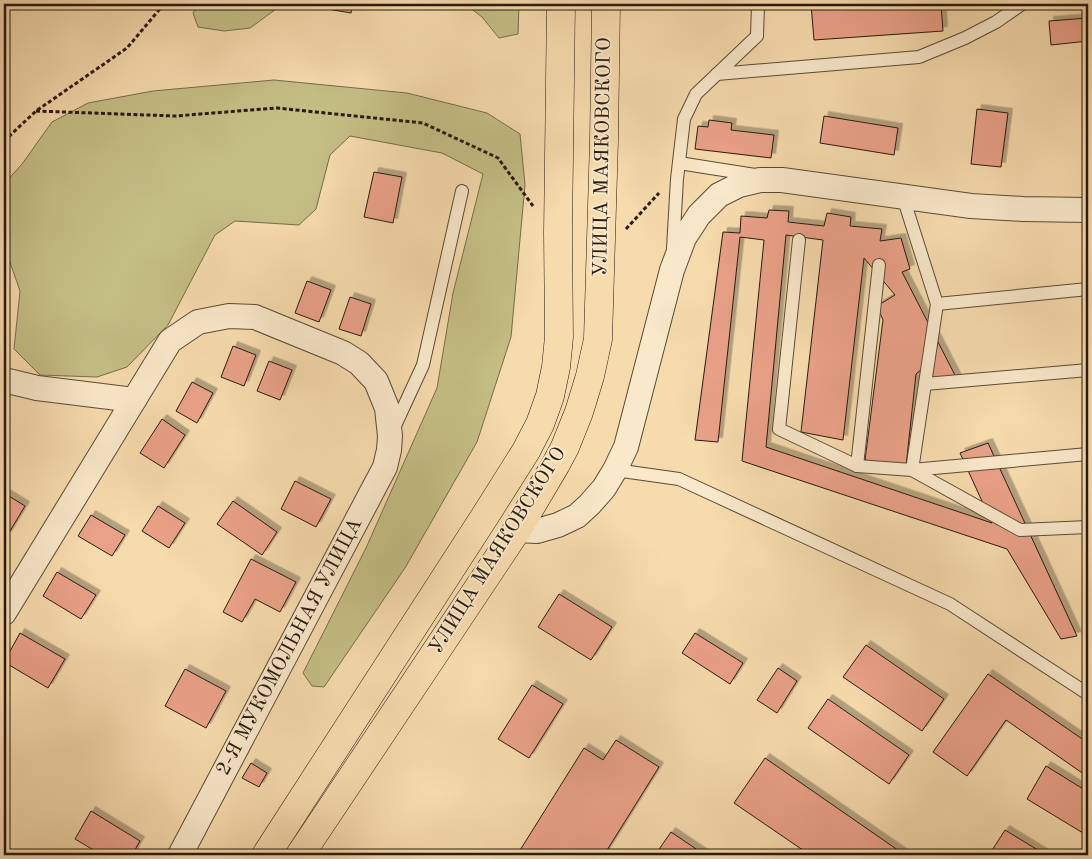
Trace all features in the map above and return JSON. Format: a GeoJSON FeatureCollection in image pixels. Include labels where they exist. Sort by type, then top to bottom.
{"type":"FeatureCollection","features":[{"type":"Feature","properties":{"kind":"main road","name":"УЛИЦА МАЯКОВСКОГО"},"geometry":{"type":"LineString","coordinates":[[266,855],[526,451],[540,424],[550,396],[559,338],[558,232],[561,4]]}},
{"type":"Feature","properties":{"kind":"main road","name":"УЛИЦА МАЯКОВСКОГО"},"geometry":{"type":"LineString","coordinates":[[300,855],[547,481],[572,430],[585,394],[598,339],[606,4]]}},
{"type":"Feature","properties":{"kind":"street"},"geometry":{"type":"LineString","coordinates":[[516,530],[537,531],[558,525],[577,516],[604,488],[615,470],[626,447],[672,270],[684,238],[699,215],[719,195],[739,184],[760,180],[782,180],[971,206],[1088,210]]}},
{"type":"Feature","properties":{"kind":"street","name":"2-Я МУКОМОЛЬНАЯ УЛИЦА"},"geometry":{"type":"LineString","coordinates":[[4,612],[170,341],[198,322],[229,316],[255,317],[343,353],[359,363],[376,380],[387,408],[390,436],[385,467],[180,855]]}},
{"type":"Feature","properties":{"kind":"street"},"geometry":{"type":"LineString","coordinates":[[4,380],[38,388],[134,400]]}},
{"type":"Feature","properties":{"kind":"lane"},"geometry":{"type":"LineString","coordinates":[[672,270],[684,118],[696,94],[757,36],[758,4]]}},
{"type":"Feature","properties":{"kind":"lane"},"geometry":{"type":"LineString","coordinates":[[717,74],[919,57],[965,38],[996,22],[1022,4]]}},
{"type":"Feature","properties":{"kind":"lane"},"geometry":{"type":"LineString","coordinates":[[679,163],[782,180]]}},
{"type":"Feature","properties":{"kind":"lane"},"geometry":{"type":"LineString","coordinates":[[390,436],[423,365],[462,190]]}},
{"type":"Feature","properties":{"kind":"lane"},"geometry":{"type":"LineString","coordinates":[[903,197],[937,304],[912,470]]}},
{"type":"Feature","properties":{"kind":"lane"},"geometry":{"type":"LineString","coordinates":[[799,240],[779,429],[857,466],[912,470],[1088,454]]}},
{"type":"Feature","properties":{"kind":"lane"},"geometry":{"type":"LineString","coordinates":[[857,466],[879,265]]}},
{"type":"Feature","properties":{"kind":"lane"},"geometry":{"type":"LineString","coordinates":[[937,304],[1088,289]]}},
{"type":"Feature","properties":{"kind":"lane"},"geometry":{"type":"LineString","coordinates":[[924,384],[1088,370]]}},
{"type":"Feature","properties":{"kind":"lane"},"geometry":{"type":"LineString","coordinates":[[615,470],[679,479],[950,604],[1088,694]]}},
{"type":"Feature","properties":{"kind":"lane"},"geometry":{"type":"LineString","coordinates":[[912,470],[1020,530],[1088,527]]}},
{"type":"Feature","properties":{"kind":"path"},"geometry":{"type":"LineString","coordinates":[[4,141],[36,111],[127,48],[164,4]]}},
{"type":"Feature","properties":{"kind":"path"},"geometry":{"type":"LineString","coordinates":[[36,111],[175,116],[277,108],[423,124],[498,158],[536,209]]}},
{"type":"Feature","properties":{"kind":"path"},"geometry":{"type":"LineString","coordinates":[[624,231],[660,192]]}},
{"type":"Feature","properties":{"kind":"shaded area"},"geometry":{"type":"Polygon","coordinates":[[[199,4],[283,4],[250,28],[224,31],[198,27],[193,13],[199,4]]]}},
{"type":"Feature","properties":{"kind":"shaded area"},"geometry":{"type":"Polygon","coordinates":[[[465,4],[519,4],[518,34],[499,38],[482,17],[465,4]]]}},
{"type":"Feature","properties":{"kind":"shaded area"},"geometry":{"type":"Polygon","coordinates":[[[274,80],[407,93],[487,113],[520,134],[525,185],[511,337],[477,442],[405,568],[324,687],[312,686],[303,673],[366,548],[437,388],[453,293],[483,174],[442,153],[350,136],[330,155],[316,209],[299,225],[235,221],[215,235],[168,325],[127,367],[97,377],[40,375],[14,349],[20,291],[4,248],[4,184],[22,164],[52,122],[88,103],[153,91],[274,80]]]}},
{"type":"Feature","properties":{"kind":"building"},"geometry":{"type":"Polygon","coordinates":[[[305,4],[352,4],[351,13],[305,4]]]}},
{"type":"Feature","properties":{"kind":"building"},"geometry":{"type":"Polygon","coordinates":[[[811,4],[941,4],[943,31],[814,40],[811,4]]]}},
{"type":"Feature","properties":{"kind":"building"},"geometry":{"type":"Polygon","coordinates":[[[1088,18],[1088,41],[1051,45],[1049,21],[1088,18]]]}},
{"type":"Feature","properties":{"kind":"building"},"geometry":{"type":"Polygon","coordinates":[[[977,109],[1008,113],[1001,167],[971,164],[977,109]]]}},
{"type":"Feature","properties":{"kind":"building"},"geometry":{"type":"Polygon","coordinates":[[[824,116],[898,128],[894,155],[820,143],[824,116]]]}},
{"type":"Feature","properties":{"kind":"building"},"geometry":{"type":"Polygon","coordinates":[[[709,120],[732,123],[731,130],[774,135],[771,158],[695,149],[698,126],[708,127],[709,120]]]}},
{"type":"Feature","properties":{"kind":"building"},"geometry":{"type":"Polygon","coordinates":[[[374,172],[402,177],[393,223],[364,217],[374,172]]]}},
{"type":"Feature","properties":{"kind":"building"},"geometry":{"type":"Polygon","coordinates":[[[769,210],[789,211],[788,222],[824,226],[827,213],[851,217],[850,226],[882,229],[880,241],[901,238],[910,269],[902,272],[957,379],[934,388],[923,368],[916,374],[906,466],[865,460],[883,320],[877,306],[895,295],[864,258],[843,440],[801,432],[823,240],[786,235],[766,447],[992,523],[960,453],[988,443],[1077,636],[1061,639],[1007,549],[742,461],[764,240],[740,237],[718,442],[695,440],[723,232],[740,233],[741,216],[767,218],[769,210]]]}},
{"type":"Feature","properties":{"kind":"building"},"geometry":{"type":"Polygon","coordinates":[[[307,281],[331,290],[319,322],[295,313],[307,281]]]}},
{"type":"Feature","properties":{"kind":"building"},"geometry":{"type":"Polygon","coordinates":[[[350,297],[371,304],[361,336],[339,329],[350,297]]]}},
{"type":"Feature","properties":{"kind":"building"},"geometry":{"type":"Polygon","coordinates":[[[233,346],[256,355],[244,386],[221,377],[233,346]]]}},
{"type":"Feature","properties":{"kind":"building"},"geometry":{"type":"Polygon","coordinates":[[[269,361],[292,370],[280,400],[257,391],[269,361]]]}},
{"type":"Feature","properties":{"kind":"building"},"geometry":{"type":"Polygon","coordinates":[[[192,382],[213,393],[197,423],[176,411],[192,382]]]}},
{"type":"Feature","properties":{"kind":"building"},"geometry":{"type":"Polygon","coordinates":[[[162,419],[185,435],[164,468],[140,453],[162,419]]]}},
{"type":"Feature","properties":{"kind":"building"},"geometry":{"type":"Polygon","coordinates":[[[295,481],[331,499],[316,527],[281,509],[295,481]]]}},
{"type":"Feature","properties":{"kind":"building"},"geometry":{"type":"Polygon","coordinates":[[[4,493],[25,506],[7,536],[4,534],[4,493]]]}},
{"type":"Feature","properties":{"kind":"building"},"geometry":{"type":"Polygon","coordinates":[[[233,501],[277,532],[262,555],[217,524],[233,501]]]}},
{"type":"Feature","properties":{"kind":"building"},"geometry":{"type":"Polygon","coordinates":[[[158,506],[185,523],[169,548],[142,531],[158,506]]]}},
{"type":"Feature","properties":{"kind":"building"},"geometry":{"type":"Polygon","coordinates":[[[91,515],[125,535],[112,556],[78,536],[91,515]]]}},
{"type":"Feature","properties":{"kind":"building"},"geometry":{"type":"Polygon","coordinates":[[[251,559],[296,582],[280,612],[255,599],[242,622],[223,612],[251,559]]]}},
{"type":"Feature","properties":{"kind":"building"},"geometry":{"type":"Polygon","coordinates":[[[57,572],[96,595],[81,619],[43,596],[57,572]]]}},
{"type":"Feature","properties":{"kind":"building"},"geometry":{"type":"Polygon","coordinates":[[[559,594],[612,627],[591,660],[538,627],[559,594]]]}},
{"type":"Feature","properties":{"kind":"building"},"geometry":{"type":"Polygon","coordinates":[[[20,633],[65,659],[48,688],[4,662],[20,633]]]}},
{"type":"Feature","properties":{"kind":"building"},"geometry":{"type":"Polygon","coordinates":[[[695,633],[743,663],[730,684],[682,653],[695,633]]]}},
{"type":"Feature","properties":{"kind":"building"},"geometry":{"type":"Polygon","coordinates":[[[866,645],[944,699],[922,731],[843,677],[866,645]]]}},
{"type":"Feature","properties":{"kind":"building"},"geometry":{"type":"Polygon","coordinates":[[[778,668],[797,681],[777,713],[757,700],[778,668]]]}},
{"type":"Feature","properties":{"kind":"building"},"geometry":{"type":"Polygon","coordinates":[[[185,669],[226,691],[206,728],[165,706],[185,669]]]}},
{"type":"Feature","properties":{"kind":"building"},"geometry":{"type":"Polygon","coordinates":[[[988,674],[1088,743],[1088,777],[1006,720],[967,776],[933,752],[988,674]]]}},
{"type":"Feature","properties":{"kind":"building"},"geometry":{"type":"Polygon","coordinates":[[[532,685],[563,704],[529,758],[498,739],[532,685]]]}},
{"type":"Feature","properties":{"kind":"building"},"geometry":{"type":"Polygon","coordinates":[[[828,699],[909,755],[889,784],[808,728],[828,699]]]}},
{"type":"Feature","properties":{"kind":"building"},"geometry":{"type":"Polygon","coordinates":[[[616,740],[659,767],[604,855],[517,855],[584,748],[603,760],[616,740]]]}},
{"type":"Feature","properties":{"kind":"building"},"geometry":{"type":"Polygon","coordinates":[[[765,758],[905,855],[810,855],[734,803],[765,758]]]}},
{"type":"Feature","properties":{"kind":"building"},"geometry":{"type":"Polygon","coordinates":[[[251,763],[267,773],[259,787],[242,778],[251,763]]]}},
{"type":"Feature","properties":{"kind":"building"},"geometry":{"type":"Polygon","coordinates":[[[1046,766],[1088,792],[1088,824],[1083,833],[1027,799],[1046,766]]]}},
{"type":"Feature","properties":{"kind":"building"},"geometry":{"type":"Polygon","coordinates":[[[91,811],[140,841],[132,855],[102,855],[75,839],[91,811]]]}},
{"type":"Feature","properties":{"kind":"building"},"geometry":{"type":"Polygon","coordinates":[[[1005,830],[1046,855],[989,855],[1005,830]]]}},
{"type":"Feature","properties":{"kind":"building"},"geometry":{"type":"Polygon","coordinates":[[[671,832],[705,855],[655,855],[671,832]]]}}]}
